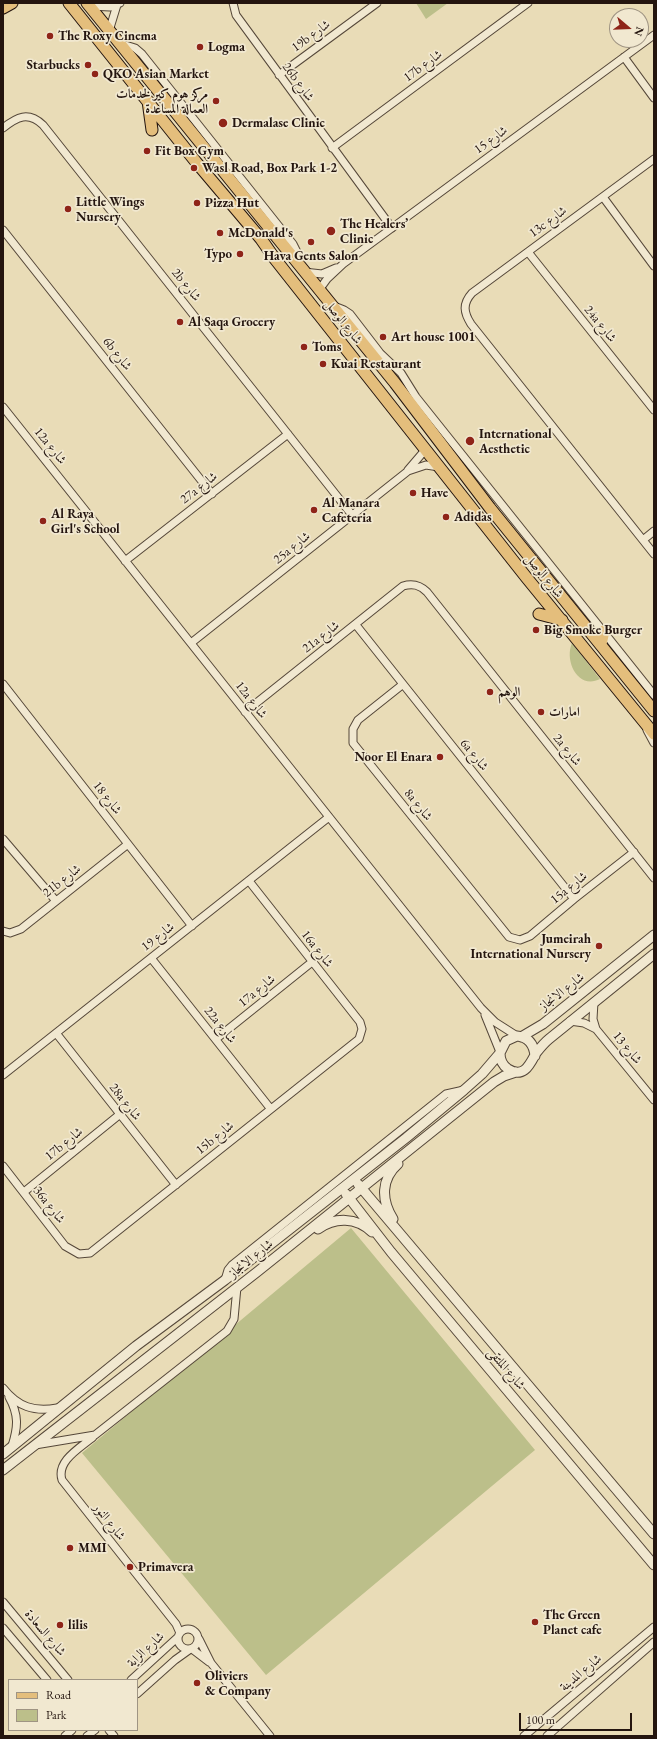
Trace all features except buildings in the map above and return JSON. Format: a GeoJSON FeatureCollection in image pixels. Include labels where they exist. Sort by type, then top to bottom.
{"type":"FeatureCollection","features":[{"type":"Feature","properties":{"kind":"main road"},"geometry":{"type":"LineString","coordinates":[[3,8],[12,3]]}},
{"type":"Feature","properties":{"kind":"main road"},"geometry":{"type":"LineString","coordinates":[[62,3],[71,6]]}},
{"type":"Feature","properties":{"kind":"main road","name":"شارع الوصل"},"geometry":{"type":"LineString","coordinates":[[88,4],[109,32],[320,290],[330,305],[395,384],[490,508],[654,711]]}},
{"type":"Feature","properties":{"kind":"main road","name":"شارع الوصل"},"geometry":{"type":"LineString","coordinates":[[71,6],[196,162],[261,239],[275,259],[654,734]]}},
{"type":"Feature","properties":{"kind":"main road"},"geometry":{"type":"LineString","coordinates":[[148,101],[152,130]]}},
{"type":"Feature","properties":{"kind":"main road"},"geometry":{"type":"LineString","coordinates":[[261,239],[277,253],[304,287],[310,290],[320,290]]}},
{"type":"Feature","properties":{"kind":"main road"},"geometry":{"type":"LineString","coordinates":[[426,449],[433,449],[438,452],[476,498],[490,508]]}},
{"type":"Feature","properties":{"kind":"main road"},"geometry":{"type":"LineString","coordinates":[[486,540],[488,527]]}},
{"type":"Feature","properties":{"kind":"main road"},"geometry":{"type":"LineString","coordinates":[[539,614],[562,620]]}},
{"type":"Feature","properties":{"kind":"main road"},"geometry":{"type":"LineString","coordinates":[[601,644],[604,631]]}},
{"type":"Feature","properties":{"kind":"street","name":"19b شارع"},"geometry":{"type":"LineString","coordinates":[[278,75],[377,3]]}},
{"type":"Feature","properties":{"kind":"street","name":"17b شارع"},"geometry":{"type":"LineString","coordinates":[[332,148],[528,3]]}},
{"type":"Feature","properties":{"kind":"street"},"geometry":{"type":"LineString","coordinates":[[88,4],[103,7],[118,4]]}},
{"type":"Feature","properties":{"kind":"street"},"geometry":{"type":"LineString","coordinates":[[109,32],[111,20],[118,4]]}},
{"type":"Feature","properties":{"kind":"street","name":"26b شارع"},"geometry":{"type":"LineString","coordinates":[[233,4],[236,15],[278,75],[392,228]]}},
{"type":"Feature","properties":{"kind":"street","name":"شارع 15"},"geometry":{"type":"LineString","coordinates":[[320,290],[327,279],[344,264],[654,35]]}},
{"type":"Feature","properties":{"kind":"street"},"geometry":{"type":"LineString","coordinates":[[624,57],[654,98]]}},
{"type":"Feature","properties":{"kind":"street","name":"2b شارع"},"geometry":{"type":"LineString","coordinates":[[3,128],[14,119],[24,116],[35,118],[43,125],[352,515]]}},
{"type":"Feature","properties":{"kind":"street","name":"13c شارع"},"geometry":{"type":"LineString","coordinates":[[643,540],[471,324],[464,311],[467,298],[472,293],[654,159]]}},
{"type":"Feature","properties":{"kind":"street"},"geometry":{"type":"LineString","coordinates":[[603,197],[654,266]]}},
{"type":"Feature","properties":{"kind":"street","name":"6b شارع"},"geometry":{"type":"LineString","coordinates":[[3,230],[212,494]]}},
{"type":"Feature","properties":{"kind":"street","name":"24a شارع"},"geometry":{"type":"LineString","coordinates":[[528,252],[654,410]]}},
{"type":"Feature","properties":{"kind":"street","name":"شارع 15"},"geometry":{"type":"LineString","coordinates":[[301,268],[322,274],[344,264]]}},
{"type":"Feature","properties":{"kind":"street","name":"شارع الوصل"},"geometry":{"type":"LineString","coordinates":[[330,305],[347,312],[380,353],[401,373],[416,397],[654,695]]}},
{"type":"Feature","properties":{"kind":"street","name":"12a شارع"},"geometry":{"type":"LineString","coordinates":[[3,407],[481,1008],[495,1022],[519,1037]]}},
{"type":"Feature","properties":{"kind":"street","name":"27a شارع"},"geometry":{"type":"LineString","coordinates":[[125,561],[288,434]]}},
{"type":"Feature","properties":{"kind":"street","name":"25a شارع"},"geometry":{"type":"LineString","coordinates":[[191,644],[408,470],[426,449]]}},
{"type":"Feature","properties":{"kind":"street","name":"25a شارع"},"geometry":{"type":"LineString","coordinates":[[408,470],[426,464],[442,469]]}},
{"type":"Feature","properties":{"kind":"street"},"geometry":{"type":"LineString","coordinates":[[654,531],[643,540],[654,554]]}},
{"type":"Feature","properties":{"kind":"street","name":"21a شارع"},"geometry":{"type":"LineString","coordinates":[[245,712],[403,586],[413,584]]}},
{"type":"Feature","properties":{"kind":"street","name":"2a شارع"},"geometry":{"type":"LineString","coordinates":[[413,584],[423,588],[427,592],[654,878]]}},
{"type":"Feature","properties":{"kind":"street","name":"6a شارع"},"geometry":{"type":"LineString","coordinates":[[356,625],[402,685],[574,899]]}},
{"type":"Feature","properties":{"kind":"street","name":"شارع 18"},"geometry":{"type":"LineString","coordinates":[[3,684],[192,926]]}},
{"type":"Feature","properties":{"kind":"street","name":"8a شارع"},"geometry":{"type":"LineString","coordinates":[[402,685],[358,720],[353,729],[353,743],[505,933],[520,940]]}},
{"type":"Feature","properties":{"kind":"street"},"geometry":{"type":"LineString","coordinates":[[643,721],[654,743]]}},
{"type":"Feature","properties":{"kind":"street","name":"شارع 19"},"geometry":{"type":"LineString","coordinates":[[3,1076],[329,818]]}},
{"type":"Feature","properties":{"kind":"street"},"geometry":{"type":"LineString","coordinates":[[3,839],[56,901]]}},
{"type":"Feature","properties":{"kind":"street","name":"21b شارع"},"geometry":{"type":"LineString","coordinates":[[6,932],[21,929],[128,844]]}},
{"type":"Feature","properties":{"kind":"street","name":"15a شارع"},"geometry":{"type":"LineString","coordinates":[[520,940],[530,936],[634,852]]}},
{"type":"Feature","properties":{"kind":"street","name":"16a شارع"},"geometry":{"type":"LineString","coordinates":[[249,881],[360,1022],[362,1033]]}},
{"type":"Feature","properties":{"kind":"street","name":"شارع الانجاز"},"geometry":{"type":"LineString","coordinates":[[519,1037],[542,1024],[654,934]]}},
{"type":"Feature","properties":{"kind":"street"},"geometry":{"type":"LineString","coordinates":[[535,1056],[533,1046],[530,1042],[519,1037],[506,1041],[500,1052],[502,1064],[511,1071],[516,1072],[529,1068],[535,1056],[549,1039],[654,954]]}},
{"type":"Feature","properties":{"kind":"street","name":"22a شارع"},"geometry":{"type":"LineString","coordinates":[[151,958],[270,1108]]}},
{"type":"Feature","properties":{"kind":"street","name":"17a شارع"},"geometry":{"type":"LineString","coordinates":[[216,1039],[312,962]]}},
{"type":"Feature","properties":{"kind":"street","name":"شارع 13"},"geometry":{"type":"LineString","coordinates":[[594,1002],[593,1019],[596,1029],[654,1100]]}},
{"type":"Feature","properties":{"kind":"street","name":"12a شارع"},"geometry":{"type":"LineString","coordinates":[[481,1008],[494,1033],[500,1052]]}},
{"type":"Feature","properties":{"kind":"street","name":"شارع 13"},"geometry":{"type":"LineString","coordinates":[[570,1021],[584,1023],[596,1029]]}},
{"type":"Feature","properties":{"kind":"street","name":"28a شارع"},"geometry":{"type":"LineString","coordinates":[[56,1033],[119,1115],[176,1185]]}},
{"type":"Feature","properties":{"kind":"street","name":"15b شارع"},"geometry":{"type":"LineString","coordinates":[[79,1254],[84,1255],[94,1251],[270,1108],[356,1041],[362,1033]]}},
{"type":"Feature","properties":{"kind":"street","name":"شارع الانجاز"},"geometry":{"type":"LineString","coordinates":[[3,1454],[57,1408],[136,1346],[225,1280],[354,1179],[464,1090],[482,1074],[500,1052]]}},
{"type":"Feature","properties":{"kind":"street","name":"شارع الانجاز"},"geometry":{"type":"LineString","coordinates":[[3,1470],[238,1287],[498,1079],[516,1072]]}},
{"type":"Feature","properties":{"kind":"street"},"geometry":{"type":"LineString","coordinates":[[225,1280],[228,1270],[232,1265],[434,1104],[449,1093],[464,1090]]}},
{"type":"Feature","properties":{"kind":"street","name":"17b شارع"},"geometry":{"type":"LineString","coordinates":[[24,1192],[119,1115]]}},
{"type":"Feature","properties":{"kind":"street"},"geometry":{"type":"LineString","coordinates":[[406,1240],[385,1204],[384,1187],[386,1179],[396,1165],[436,1134],[451,1116]]}},
{"type":"Feature","properties":{"kind":"street","name":"36a شارع"},"geometry":{"type":"LineString","coordinates":[[3,1166],[65,1246],[79,1254]]}},
{"type":"Feature","properties":{"kind":"street","name":"شارع الملتقى"},"geometry":{"type":"LineString","coordinates":[[354,1179],[654,1534]]}},
{"type":"Feature","properties":{"kind":"street","name":"شارع الملتقى"},"geometry":{"type":"LineString","coordinates":[[341,1188],[391,1252],[652,1563]]}},
{"type":"Feature","properties":{"kind":"street"},"geometry":{"type":"LineString","coordinates":[[256,1272],[278,1261],[325,1224],[340,1220],[356,1222],[363,1225],[391,1252]]}},
{"type":"Feature","properties":{"kind":"street","name":"شارع النور"},"geometry":{"type":"LineString","coordinates":[[181,1633],[176,1624],[64,1483],[61,1472],[65,1462],[95,1435],[227,1330],[234,1319],[238,1287]]}},
{"type":"Feature","properties":{"kind":"street"},"geometry":{"type":"LineString","coordinates":[[5,1390],[19,1404],[29,1408],[40,1410],[57,1408]]}},
{"type":"Feature","properties":{"kind":"street"},"geometry":{"type":"LineString","coordinates":[[5,1390],[16,1411],[18,1421],[12,1446]]}},
{"type":"Feature","properties":{"kind":"street"},"geometry":{"type":"LineString","coordinates":[[35,1445],[95,1435]]}},
{"type":"Feature","properties":{"kind":"street"},"geometry":{"type":"LineString","coordinates":[[652,1563],[651,1567],[654,1572]]}},
{"type":"Feature","properties":{"kind":"street","name":"شارع السعادة"},"geometry":{"type":"LineString","coordinates":[[3,1602],[67,1679]]}},
{"type":"Feature","properties":{"kind":"street","name":"شارع المدينة"},"geometry":{"type":"LineString","coordinates":[[524,1736],[654,1626]]}},
{"type":"Feature","properties":{"kind":"street"},"geometry":{"type":"LineString","coordinates":[[3,1628],[46,1679]]}},
{"type":"Feature","properties":{"kind":"street"},"geometry":{"type":"LineString","coordinates":[[211,1663],[191,1650],[180,1646],[181,1633],[194,1631],[211,1663],[270,1736]]}},
{"type":"Feature","properties":{"kind":"street","name":"شارع الراية"},"geometry":{"type":"LineString","coordinates":[[132,1679],[181,1633]]}},
{"type":"Feature","properties":{"kind":"street"},"geometry":{"type":"LineString","coordinates":[[191,1650],[197,1645],[199,1639]]}},
{"type":"Feature","properties":{"kind":"street","name":"شارع المدينة"},"geometry":{"type":"LineString","coordinates":[[547,1736],[654,1642]]}},
{"type":"Feature","properties":{"kind":"street","name":"شارع الراية"},"geometry":{"type":"LineString","coordinates":[[138,1693],[175,1660],[191,1650]]}},
{"type":"Feature","properties":{"kind":"green space"},"geometry":{"type":"Polygon","coordinates":[[[416,3],[448,3],[426,19],[416,3]]]}},
{"type":"Feature","properties":{"kind":"green space"},"geometry":{"type":"Polygon","coordinates":[[[572,643],[600,679],[585,681],[575,672],[570,658],[572,643]]]}},
{"type":"Feature","properties":{"kind":"green space"},"geometry":{"type":"Polygon","coordinates":[[[351,1228],[535,1450],[266,1675],[82,1453],[351,1228]]]}},
{"type":"Feature","properties":{"kind":"place","name":"The Roxy Cinema"},"geometry":{"type":"Point","coordinates":[50,36]}},
{"type":"Feature","properties":{"kind":"place","name":"Logma"},"geometry":{"type":"Point","coordinates":[200,47]}},
{"type":"Feature","properties":{"kind":"place","name":"Starbucks"},"geometry":{"type":"Point","coordinates":[88,65]}},
{"type":"Feature","properties":{"kind":"place","name":"QKO Asian Market"},"geometry":{"type":"Point","coordinates":[95,74]}},
{"type":"Feature","properties":{"kind":"place","name":"مركز هوم كير لخدمات العمالة المساعدة"},"geometry":{"type":"Point","coordinates":[216,101]}},
{"type":"Feature","properties":{"kind":"place","name":"Dermalase Clinic"},"geometry":{"type":"Point","coordinates":[223,123]}},
{"type":"Feature","properties":{"kind":"place","name":"Fit Box Gym"},"geometry":{"type":"Point","coordinates":[147,151]}},
{"type":"Feature","properties":{"kind":"place","name":"Wasl Road, Box Park 1-2"},"geometry":{"type":"Point","coordinates":[194,168]}},
{"type":"Feature","properties":{"kind":"place","name":"Pizza Hut"},"geometry":{"type":"Point","coordinates":[197,203]}},
{"type":"Feature","properties":{"kind":"place","name":"Little Wings Nursery"},"geometry":{"type":"Point","coordinates":[68,209]}},
{"type":"Feature","properties":{"kind":"place","name":"The Healers’ Clinic"},"geometry":{"type":"Point","coordinates":[331,231]}},
{"type":"Feature","properties":{"kind":"place","name":"McDonald's"},"geometry":{"type":"Point","coordinates":[220,233]}},
{"type":"Feature","properties":{"kind":"place","name":"Hava Gents Salon"},"geometry":{"type":"Point","coordinates":[311,242]}},
{"type":"Feature","properties":{"kind":"place","name":"Typo"},"geometry":{"type":"Point","coordinates":[240,254]}},
{"type":"Feature","properties":{"kind":"place","name":"Al Saqa Grocery"},"geometry":{"type":"Point","coordinates":[180,322]}},
{"type":"Feature","properties":{"kind":"place","name":"Art house 1001"},"geometry":{"type":"Point","coordinates":[383,337]}},
{"type":"Feature","properties":{"kind":"place","name":"Toms"},"geometry":{"type":"Point","coordinates":[304,347]}},
{"type":"Feature","properties":{"kind":"place","name":"Kuai Restaurant"},"geometry":{"type":"Point","coordinates":[323,364]}},
{"type":"Feature","properties":{"kind":"place","name":"International Aesthetic"},"geometry":{"type":"Point","coordinates":[470,441]}},
{"type":"Feature","properties":{"kind":"place","name":"Have"},"geometry":{"type":"Point","coordinates":[413,493]}},
{"type":"Feature","properties":{"kind":"place","name":"Al Manara Cafeteria"},"geometry":{"type":"Point","coordinates":[314,510]}},
{"type":"Feature","properties":{"kind":"place","name":"Adidas"},"geometry":{"type":"Point","coordinates":[446,517]}},
{"type":"Feature","properties":{"kind":"place","name":"Al Raya Girl's School"},"geometry":{"type":"Point","coordinates":[43,521]}},
{"type":"Feature","properties":{"kind":"place","name":"Big Smoke Burger"},"geometry":{"type":"Point","coordinates":[536,630]}},
{"type":"Feature","properties":{"kind":"place","name":"الوهم"},"geometry":{"type":"Point","coordinates":[490,692]}},
{"type":"Feature","properties":{"kind":"place","name":"امارات"},"geometry":{"type":"Point","coordinates":[541,712]}},
{"type":"Feature","properties":{"kind":"place","name":"Noor El Enara"},"geometry":{"type":"Point","coordinates":[440,757]}},
{"type":"Feature","properties":{"kind":"place","name":"Jumeirah International Nursery"},"geometry":{"type":"Point","coordinates":[599,946]}},
{"type":"Feature","properties":{"kind":"place","name":"MMI"},"geometry":{"type":"Point","coordinates":[70,1548]}},
{"type":"Feature","properties":{"kind":"place","name":"Primavera"},"geometry":{"type":"Point","coordinates":[130,1567]}},
{"type":"Feature","properties":{"kind":"place","name":"The Green Planet cafe"},"geometry":{"type":"Point","coordinates":[535,1622]}},
{"type":"Feature","properties":{"kind":"place","name":"lilis"},"geometry":{"type":"Point","coordinates":[60,1625]}},
{"type":"Feature","properties":{"kind":"place","name":"Oliviers & Company"},"geometry":{"type":"Point","coordinates":[197,1683]}}]}
